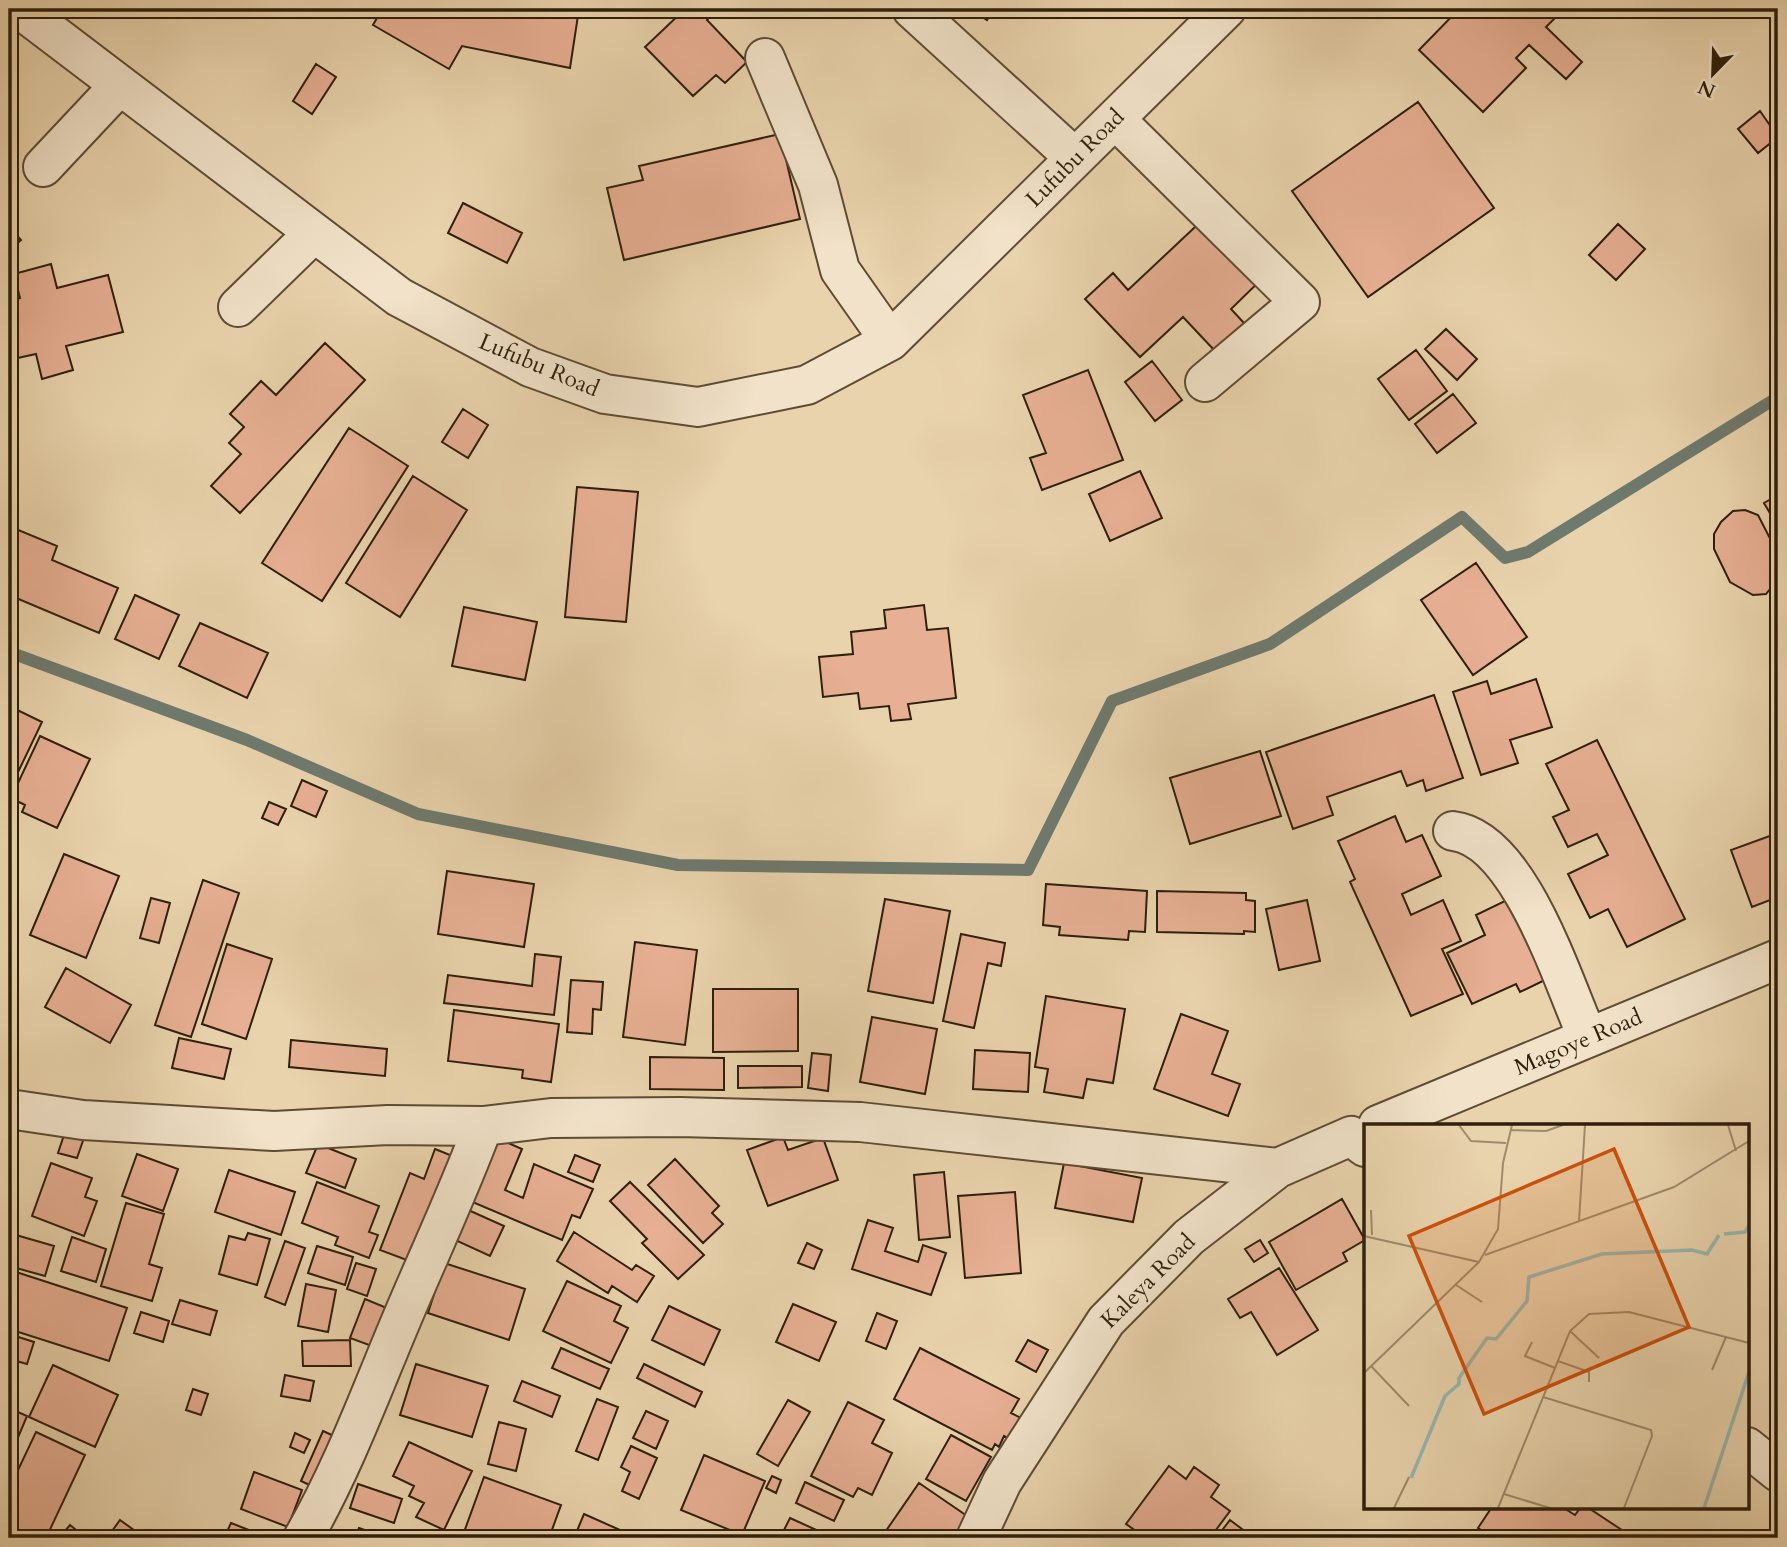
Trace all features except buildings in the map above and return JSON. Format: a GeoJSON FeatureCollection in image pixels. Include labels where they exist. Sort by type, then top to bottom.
{"type":"FeatureCollection","features":[{"type":"Feature","properties":{"kind":"street","name":"Lufubu Road"},"geometry":{"type":"LineString","coordinates":[[20,9],[399,297],[530,367],[604,394],[698,407],[807,385],[890,341],[1226,9]]}},
{"type":"Feature","properties":{"kind":"street"},"geometry":{"type":"LineString","coordinates":[[912,9],[1075,158]]}},
{"type":"Feature","properties":{"kind":"street"},"geometry":{"type":"LineString","coordinates":[[765,58],[818,185],[840,270],[890,341]]}},
{"type":"Feature","properties":{"kind":"street"},"geometry":{"type":"LineString","coordinates":[[43,167],[120,85]]}},
{"type":"Feature","properties":{"kind":"street"},"geometry":{"type":"LineString","coordinates":[[1115,119],[1300,302],[1205,382]]}},
{"type":"Feature","properties":{"kind":"street"},"geometry":{"type":"LineString","coordinates":[[238,307],[314,233]]}},
{"type":"Feature","properties":{"kind":"street"},"geometry":{"type":"LineString","coordinates":[[1453,831],[1467,833],[1487,845],[1523,891],[1588,1038]]}},
{"type":"Feature","properties":{"kind":"street","name":"Magoye Road"},"geometry":{"type":"LineString","coordinates":[[1390,1124],[1778,959]]}},
{"type":"Feature","properties":{"kind":"street"},"geometry":{"type":"LineString","coordinates":[[9,1109],[83,1120],[274,1131],[388,1125],[483,1126],[564,1118],[860,1122],[1278,1168]]}},
{"type":"Feature","properties":{"kind":"street"},"geometry":{"type":"LineString","coordinates":[[303,1538],[351,1445],[406,1308],[454,1204],[483,1126]]}},
{"type":"Feature","properties":{"kind":"street","name":"Kaleya Road"},"geometry":{"type":"LineString","coordinates":[[976,1538],[1002,1482],[1105,1321],[1189,1237],[1278,1168],[1364,1135]]}},
{"type":"Feature","properties":{"kind":"street"},"geometry":{"type":"LineString","coordinates":[[1748,1448],[1778,1472]]}},
{"type":"Feature","properties":{"kind":"waterway"},"geometry":{"type":"LineString","coordinates":[[9,652],[247,740],[418,814],[678,865],[1028,870],[1112,701],[1270,644],[1462,517],[1505,558],[1528,552],[1778,397]]}}]}
